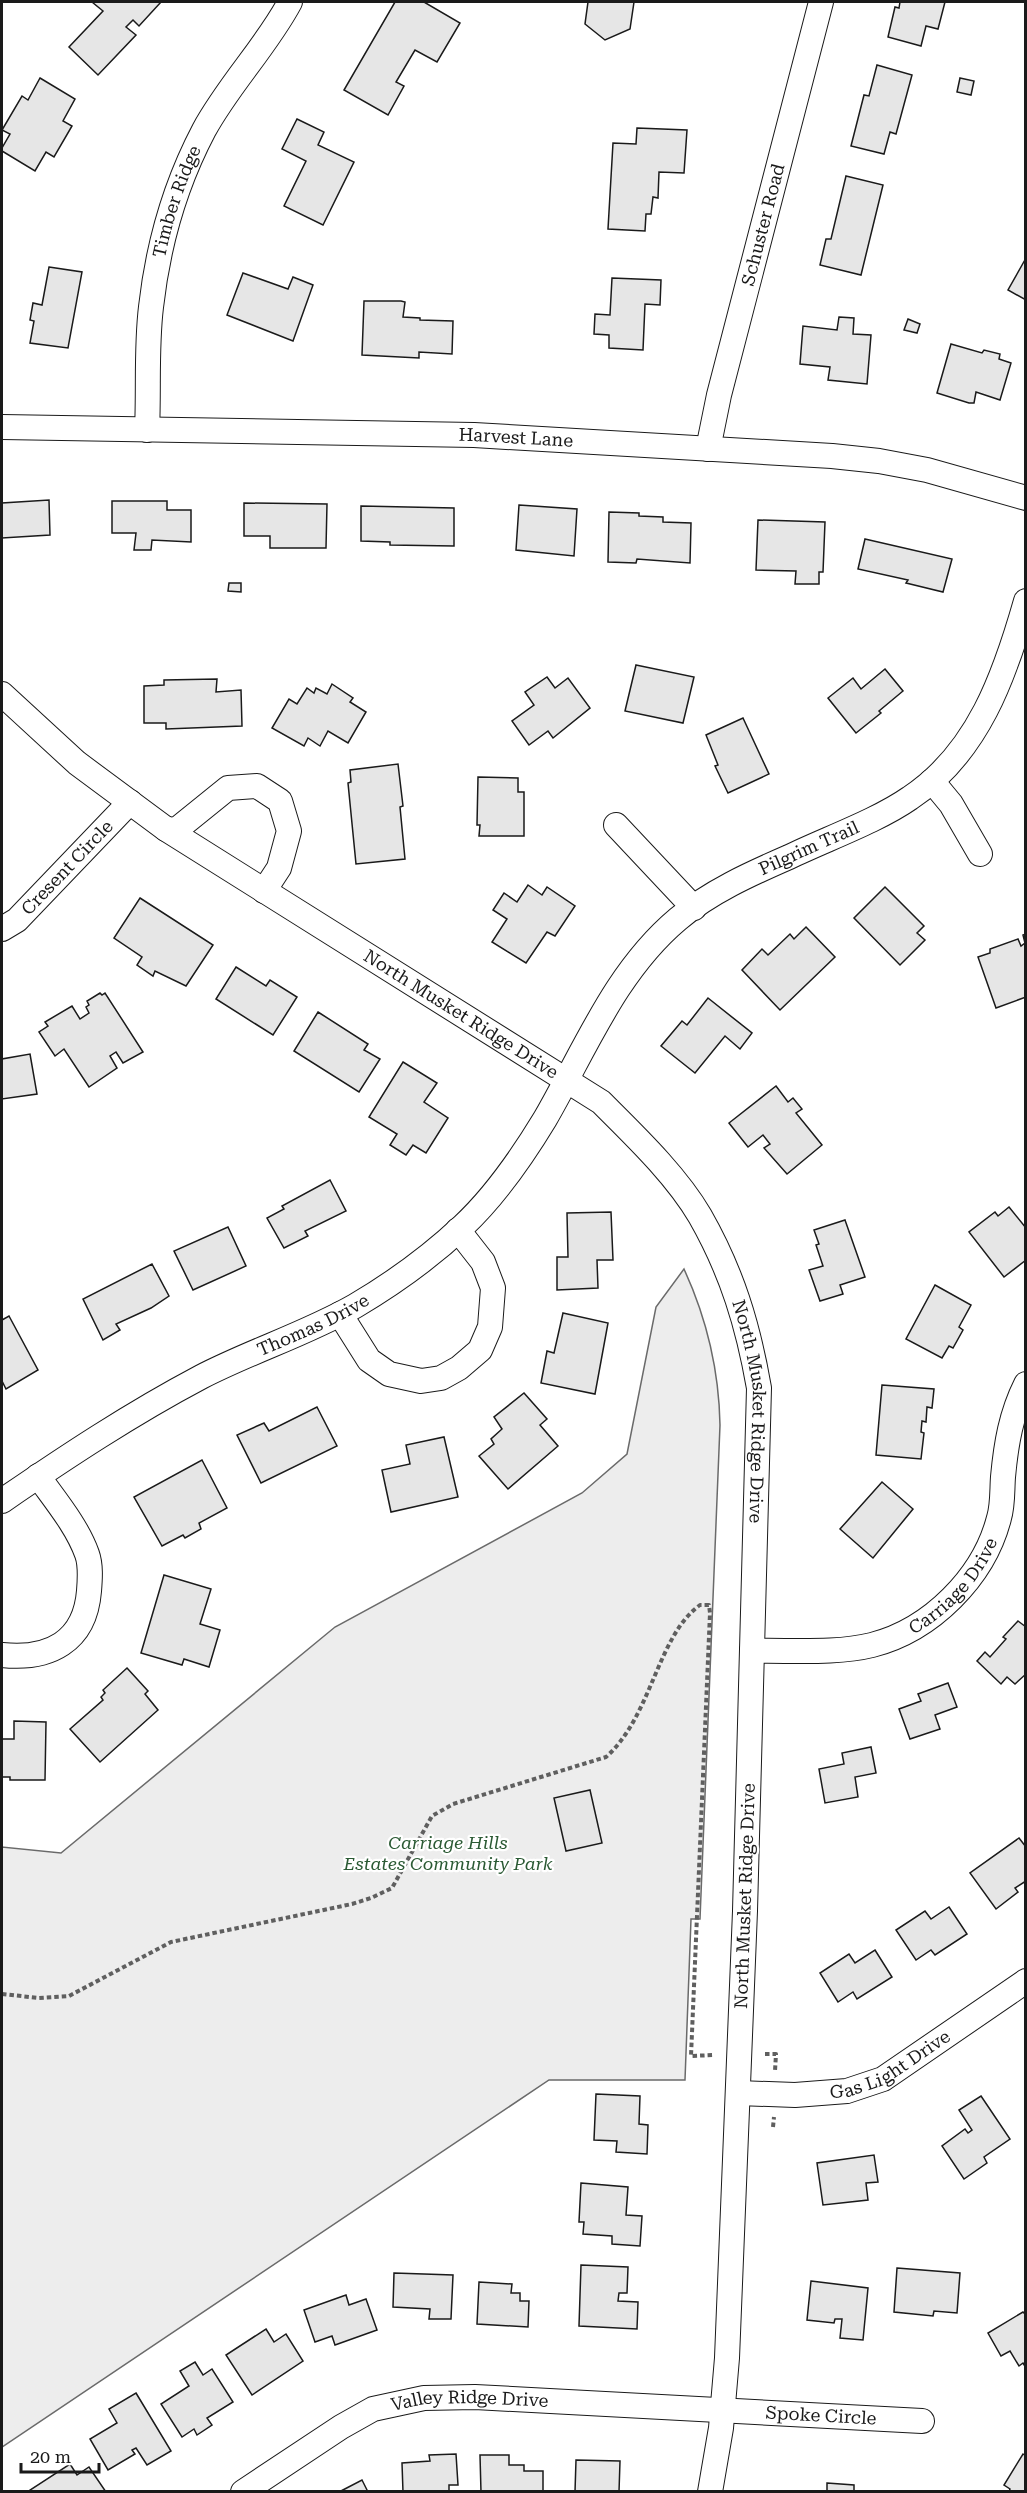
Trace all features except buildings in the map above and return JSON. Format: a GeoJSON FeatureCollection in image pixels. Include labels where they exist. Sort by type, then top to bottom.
{"type":"FeatureCollection","features":[{"type":"Feature","properties":{"kind":"street","name":"Timber Ridge"},"geometry":{"type":"LineString","coordinates":[[147,430],[150,308],[168,216],[182,177],[204,130],[231,86],[279,23],[290,2]]}},
{"type":"Feature","properties":{"kind":"street","name":"Schuster Road"},"geometry":{"type":"LineString","coordinates":[[708,449],[719,395],[821,2]]}},
{"type":"Feature","properties":{"kind":"street","name":"Harvest Lane"},"geometry":{"type":"LineString","coordinates":[[2,427],[474,435],[832,456],[879,461],[927,470],[1026,498]]}},
{"type":"Feature","properties":{"kind":"street","name":"Pilgrim Trail"},"geometry":{"type":"LineString","coordinates":[[565,1079],[617,988],[652,944],[678,919],[749,875],[909,799],[932,781],[960,750],[982,719],[999,683],[1026,601]]}},
{"type":"Feature","properties":{"kind":"street","name":"North Musket Ridge Drive"},"geometry":{"type":"LineString","coordinates":[[2,694],[77,763],[166,829],[602,1102],[654,1156],[699,1215],[734,1288],[750,1337],[759,1388],[738,2093],[727,2358],[710,2492]]}},
{"type":"Feature","properties":{"kind":"street"},"geometry":{"type":"LineString","coordinates":[[932,781],[951,804],[980,854]]}},
{"type":"Feature","properties":{"kind":"street"},"geometry":{"type":"LineString","coordinates":[[166,829],[176,830],[228,788],[257,786],[280,801],[289,831],[279,868],[264,891]]}},
{"type":"Feature","properties":{"kind":"street","name":"Cresent Circle"},"geometry":{"type":"LineString","coordinates":[[2,929],[17,920],[130,802]]}},
{"type":"Feature","properties":{"kind":"street"},"geometry":{"type":"LineString","coordinates":[[616,825],[694,908]]}},
{"type":"Feature","properties":{"kind":"street","name":"Thomas Drive"},"geometry":{"type":"LineString","coordinates":[[2,1501],[128,1419],[202,1377],[340,1314],[413,1269],[458,1230],[516,1164],[546,1117],[565,1079]]}},
{"type":"Feature","properties":{"kind":"street"},"geometry":{"type":"LineString","coordinates":[[340,1314],[369,1360],[389,1374],[421,1381],[441,1378],[459,1368],[480,1350],[487,1335],[493,1310],[493,1288],[483,1262],[458,1230]]}},
{"type":"Feature","properties":{"kind":"street","name":"Carriage Drive"},"geometry":{"type":"LineString","coordinates":[[752,1651],[850,1648],[872,1645],[906,1632],[939,1610],[957,1594],[979,1564],[999,1518],[1006,1444],[1015,1406],[1026,1384]]}},
{"type":"Feature","properties":{"kind":"street"},"geometry":{"type":"LineString","coordinates":[[2,1655],[23,1657],[45,1652],[66,1641],[84,1622],[90,1578],[88,1556],[80,1539],[38,1476]]}},
{"type":"Feature","properties":{"kind":"street","name":"Gas Light Drive"},"geometry":{"type":"LineString","coordinates":[[738,2093],[795,2095],[847,2091],[883,2079],[1026,1982]]}},
{"type":"Feature","properties":{"kind":"street","name":"Valley Ridge Drive"},"geometry":{"type":"LineString","coordinates":[[243,2492],[340,2427],[373,2409],[424,2398],[475,2397],[722,2409]]}},
{"type":"Feature","properties":{"kind":"street","name":"Spoke Circle"},"geometry":{"type":"LineString","coordinates":[[722,2409],[922,2421]]}},
{"type":"Feature","properties":{"kind":"path"},"geometry":{"type":"LineString","coordinates":[[2,1994],[39,1998],[69,1996],[171,1942],[352,1904],[392,1888],[432,1816],[453,1804],[606,1757],[618,1746],[637,1719],[674,1636],[685,1619],[700,1605],[709,1605],[691,2056],[776,2054],[774,2094]]}},
{"type":"Feature","properties":{"kind":"green space","name":"Carriage Hills Estates Community Park"},"geometry":{"type":"Polygon","coordinates":[[[684,1269],[699,1307],[710,1345],[717,1384],[720,1425],[700,1919],[691,1919],[685,2080],[549,2080],[2,2447],[2,1847],[61,1853],[335,1627],[582,1493],[627,1454],[656,1307],[684,1269]]]}}]}
